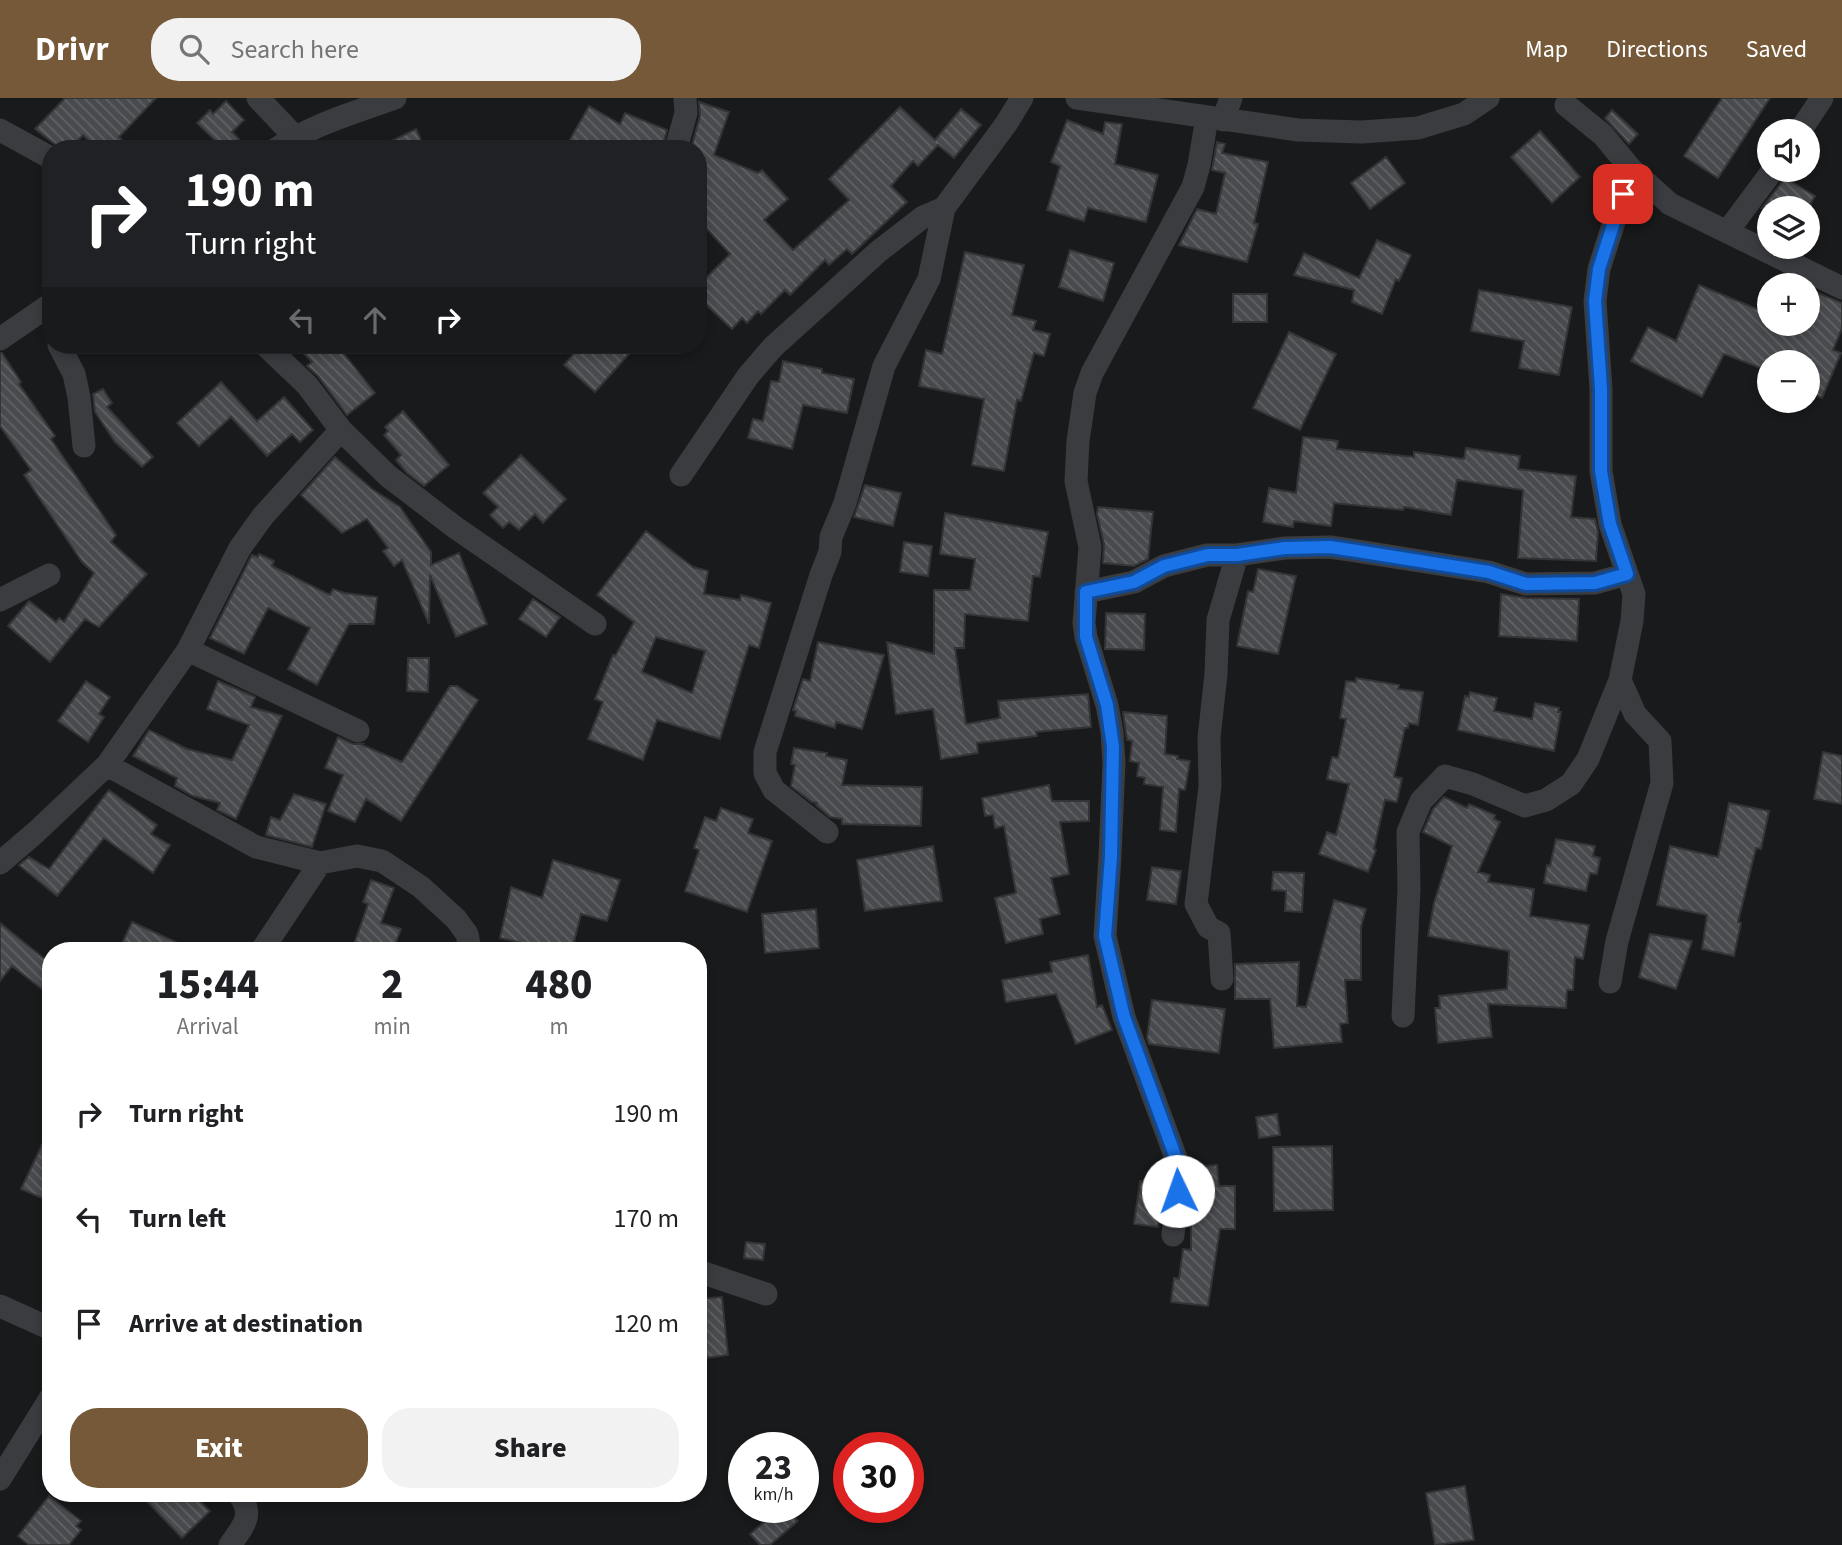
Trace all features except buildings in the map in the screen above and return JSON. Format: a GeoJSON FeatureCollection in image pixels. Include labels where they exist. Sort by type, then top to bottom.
{"type":"FeatureCollection","features":[{"type":"Feature","properties":{"kind":"street"},"geometry":{"type":"LineString","coordinates":[[258,98],[283,140]]}},
{"type":"Feature","properties":{"kind":"street"},"geometry":{"type":"LineString","coordinates":[[291,140],[335,118],[395,98]]}},
{"type":"Feature","properties":{"kind":"street"},"geometry":{"type":"LineString","coordinates":[[678,140],[686,113],[685,98]]}},
{"type":"Feature","properties":{"kind":"street"},"geometry":{"type":"LineString","coordinates":[[827,832],[774,790],[765,773],[765,752],[830,552],[831,537],[845,503],[884,366],[929,279],[944,208],[1022,98]]}},
{"type":"Feature","properties":{"kind":"street"},"geometry":{"type":"LineString","coordinates":[[1077,98],[1298,130],[1362,132],[1418,128],[1464,114],[1488,98]]}},
{"type":"Feature","properties":{"kind":"street"},"geometry":{"type":"LineString","coordinates":[[1173,1235],[1180,1169],[1124,1017],[1105,936],[1114,763],[1107,705],[1086,637],[1090,547],[1076,472],[1085,393],[1092,373],[1193,187],[1215,119],[1231,98]]}},
{"type":"Feature","properties":{"kind":"street"},"geometry":{"type":"LineString","coordinates":[[1808,119],[1822,98]]}},
{"type":"Feature","properties":{"kind":"street"},"geometry":{"type":"LineString","coordinates":[[1566,105],[1603,135],[1631,169],[1670,204],[1842,288]]}},
{"type":"Feature","properties":{"kind":"street"},"geometry":{"type":"LineString","coordinates":[[0,130],[42,153]]}},
{"type":"Feature","properties":{"kind":"street"},"geometry":{"type":"LineString","coordinates":[[1403,1016],[1409,889],[1408,832],[1421,801],[1445,776],[1473,784],[1525,806],[1546,800],[1571,784],[1588,759],[1620,680],[1633,594],[1610,524],[1601,471],[1601,389],[1595,301],[1599,269],[1631,169]]}},
{"type":"Feature","properties":{"kind":"street"},"geometry":{"type":"LineString","coordinates":[[1727,232],[1764,182]]}},
{"type":"Feature","properties":{"kind":"street"},"geometry":{"type":"LineString","coordinates":[[681,475],[748,376],[773,346],[879,251],[923,217],[944,208]]}},
{"type":"Feature","properties":{"kind":"street"},"geometry":{"type":"LineString","coordinates":[[0,339],[42,317]]}},
{"type":"Feature","properties":{"kind":"street"},"geometry":{"type":"LineString","coordinates":[[64,354],[74,374],[84,446]]}},
{"type":"Feature","properties":{"kind":"street"},"geometry":{"type":"LineString","coordinates":[[274,354],[307,385],[341,430],[388,476],[595,624]]}},
{"type":"Feature","properties":{"kind":"street"},"geometry":{"type":"LineString","coordinates":[[0,863],[107,765],[188,650],[240,548],[263,516],[341,430]]}},
{"type":"Feature","properties":{"kind":"street"},"geometry":{"type":"LineString","coordinates":[[1086,592],[1134,582],[1164,566],[1208,555],[1237,555],[1285,548],[1330,547],[1489,572],[1526,584],[1595,583],[1627,574]]}},
{"type":"Feature","properties":{"kind":"street"},"geometry":{"type":"LineString","coordinates":[[1222,979],[1219,933],[1208,927],[1196,904],[1210,786],[1209,738],[1218,621],[1237,555]]}},
{"type":"Feature","properties":{"kind":"street"},"geometry":{"type":"LineString","coordinates":[[0,600],[49,575]]}},
{"type":"Feature","properties":{"kind":"street"},"geometry":{"type":"LineString","coordinates":[[188,650],[358,732]]}},
{"type":"Feature","properties":{"kind":"street"},"geometry":{"type":"LineString","coordinates":[[1610,982],[1617,942],[1662,783],[1660,741],[1635,713],[1620,680]]}},
{"type":"Feature","properties":{"kind":"street"},"geometry":{"type":"LineString","coordinates":[[107,765],[256,847],[320,863],[358,856],[382,861],[421,887],[456,919],[467,934],[468,942]]}},
{"type":"Feature","properties":{"kind":"street"},"geometry":{"type":"LineString","coordinates":[[266,942],[320,863]]}},
{"type":"Feature","properties":{"kind":"street"},"geometry":{"type":"LineString","coordinates":[[707,1274],[766,1294]]}},
{"type":"Feature","properties":{"kind":"street"},"geometry":{"type":"LineString","coordinates":[[0,1306],[42,1325]]}},
{"type":"Feature","properties":{"kind":"street"},"geometry":{"type":"LineString","coordinates":[[0,1479],[42,1411]]}},
{"type":"Feature","properties":{"kind":"street"},"geometry":{"type":"LineString","coordinates":[[230,1545],[243,1527],[248,1514],[245,1502]]}},
{"type":"Feature","properties":{"kind":"route"},"geometry":{"type":"LineString","coordinates":[[1178,1191],[1180,1169],[1124,1017],[1105,936],[1114,763],[1107,705],[1086,637],[1086,592],[1134,582],[1164,566],[1208,555],[1237,555],[1285,548],[1330,547],[1357,551],[1489,572],[1526,584],[1595,583],[1627,574],[1610,524],[1601,471],[1601,389],[1595,301],[1599,269],[1623,194]]}}]}
